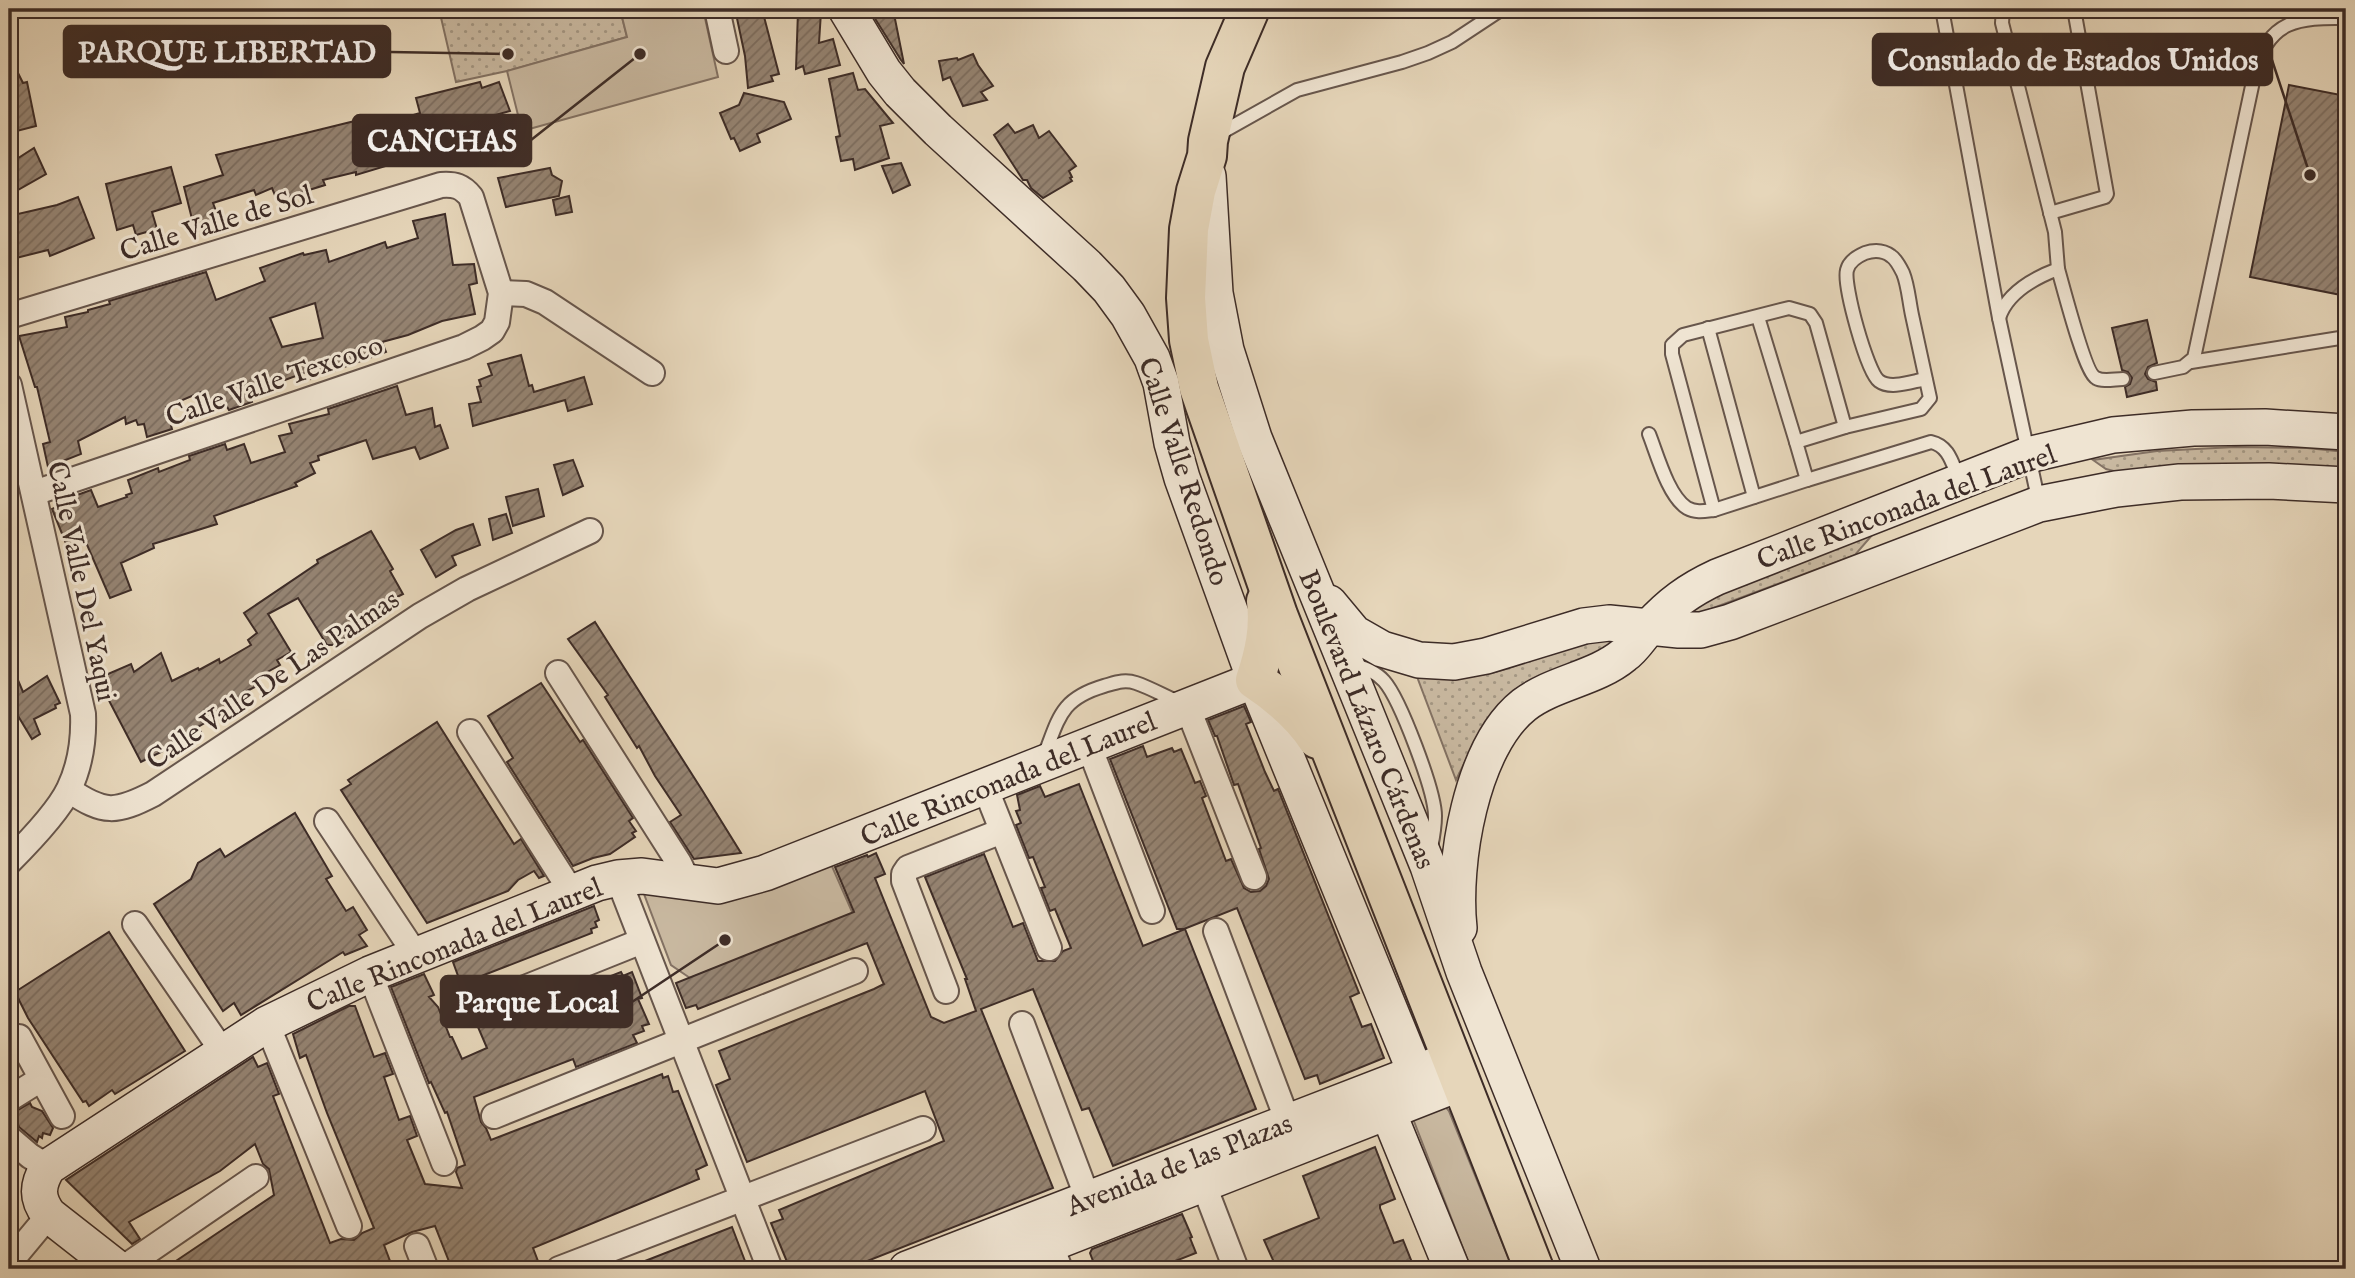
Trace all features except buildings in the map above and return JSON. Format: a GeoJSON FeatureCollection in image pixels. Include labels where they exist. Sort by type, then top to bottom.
{"type":"FeatureCollection","features":[{"type":"Feature","properties":{"kind":"highway","name":"Boulevard Lázaro Cárdenas"},"geometry":{"type":"LineString","coordinates":[[1251,9],[1225,67],[1189,229],[1186,285],[1189,340],[1199,388],[1278,615],[1339,771],[1438,1078],[1510,1210],[1534,1269]]}},
{"type":"Feature","properties":{"kind":"highway"},"geometry":{"type":"LineString","coordinates":[[1259,561],[1268,633],[1255,680],[1279,696],[1308,724],[1339,771]]}},
{"type":"Feature","properties":{"kind":"highway"},"geometry":{"type":"LineString","coordinates":[[1510,1210],[1551,1269]]}},
{"type":"Feature","properties":{"kind":"street"},"geometry":{"type":"LineString","coordinates":[[717,9],[726,51]]}},
{"type":"Feature","properties":{"kind":"street","name":"Calle Valle Redondo"},"geometry":{"type":"LineString","coordinates":[[846,9],[877,61],[900,92],[1109,289],[1128,315],[1152,358],[1161,383],[1172,443],[1182,478],[1255,680],[1438,1078]]}},
{"type":"Feature","properties":{"kind":"street","name":"Boulevard Lázaro Cárdenas"},"geometry":{"type":"LineString","coordinates":[[1208,148],[1215,293],[1226,351],[1254,438],[1429,866],[1464,972],[1583,1269]]}},
{"type":"Feature","properties":{"kind":"street","name":"Calle Valle de Sol"},"geometry":{"type":"LineString","coordinates":[[9,316],[441,185],[453,184],[464,188],[471,197],[501,293]]}},
{"type":"Feature","properties":{"kind":"street"},"geometry":{"type":"LineString","coordinates":[[501,293],[526,294],[545,302],[652,373]]}},
{"type":"Feature","properties":{"kind":"street","name":"Calle Valle Texcoco"},"geometry":{"type":"LineString","coordinates":[[34,492],[464,346],[492,331],[497,322],[501,293]]}},
{"type":"Feature","properties":{"kind":"street","name":"Calle Valle Del Yaqui"},"geometry":{"type":"LineString","coordinates":[[9,385],[83,713],[83,739],[69,790]]}},
{"type":"Feature","properties":{"kind":"street","name":"Calle Rinconada del Laurel"},"geometry":{"type":"LineString","coordinates":[[1464,972],[1458,913],[1460,869],[1472,794],[1483,760],[1502,728],[1525,705],[1550,691],[1603,670],[1627,654],[1650,626],[1689,590],[2028,456],[2113,435],[2193,428],[2265,427],[2346,432]]}},
{"type":"Feature","properties":{"kind":"street","name":"Calle Rinconada del Laurel"},"geometry":{"type":"LineString","coordinates":[[1310,579],[1354,633],[1382,649],[1419,660],[1454,662],[1486,656],[1584,626],[1609,623],[1679,630],[1701,629],[1730,622],[2039,504],[2116,489],[2180,482],[2269,481],[2346,485]]}},
{"type":"Feature","properties":{"kind":"street","name":"Calle Valle De Las Palmas"},"geometry":{"type":"LineString","coordinates":[[69,790],[91,806],[114,809],[133,804],[153,794],[419,616],[467,589],[590,531]]}},
{"type":"Feature","properties":{"kind":"street"},"geometry":{"type":"LineString","coordinates":[[558,673],[679,863],[688,882]]}},
{"type":"Feature","properties":{"kind":"street","name":"Calle Rinconada del Laurel"},"geometry":{"type":"LineString","coordinates":[[48,1167],[267,1024],[416,955],[570,893],[618,878],[642,876],[718,886],[765,873],[1255,680]]}},
{"type":"Feature","properties":{"kind":"street"},"geometry":{"type":"LineString","coordinates":[[1187,706],[1254,877]]}},
{"type":"Feature","properties":{"kind":"street"},"geometry":{"type":"LineString","coordinates":[[470,732],[570,893]]}},
{"type":"Feature","properties":{"kind":"street"},"geometry":{"type":"LineString","coordinates":[[1088,746],[1152,911]]}},
{"type":"Feature","properties":{"kind":"street"},"geometry":{"type":"LineString","coordinates":[[985,787],[1049,948]]}},
{"type":"Feature","properties":{"kind":"street"},"geometry":{"type":"LineString","coordinates":[[9,862],[32,839],[69,790]]}},
{"type":"Feature","properties":{"kind":"street"},"geometry":{"type":"LineString","coordinates":[[327,821],[416,955]]}},
{"type":"Feature","properties":{"kind":"street"},"geometry":{"type":"LineString","coordinates":[[946,992],[904,881],[904,874],[908,868],[1002,831]]}},
{"type":"Feature","properties":{"kind":"street"},"geometry":{"type":"LineString","coordinates":[[618,878],[770,1269]]}},
{"type":"Feature","properties":{"kind":"street"},"geometry":{"type":"LineString","coordinates":[[135,924],[223,1052]]}},
{"type":"Feature","properties":{"kind":"street"},"geometry":{"type":"LineString","coordinates":[[1216,931],[1288,1122]]}},
{"type":"Feature","properties":{"kind":"street"},"geometry":{"type":"LineString","coordinates":[[465,1012],[642,941]]}},
{"type":"Feature","properties":{"kind":"street"},"geometry":{"type":"LineString","coordinates":[[494,1116],[855,971]]}},
{"type":"Feature","properties":{"kind":"street"},"geometry":{"type":"LineString","coordinates":[[370,974],[444,1163]]}},
{"type":"Feature","properties":{"kind":"street"},"geometry":{"type":"LineString","coordinates":[[267,1024],[349,1226]]}},
{"type":"Feature","properties":{"kind":"street"},"geometry":{"type":"LineString","coordinates":[[1022,1024],[1088,1199]]}},
{"type":"Feature","properties":{"kind":"street"},"geometry":{"type":"LineString","coordinates":[[19,1038],[62,1116]]}},
{"type":"Feature","properties":{"kind":"street","name":"Avenida de las Plazas"},"geometry":{"type":"LineString","coordinates":[[986,1269],[1055,1257],[1203,1183],[1382,1099],[1438,1078]]}},
{"type":"Feature","properties":{"kind":"street"},"geometry":{"type":"LineString","coordinates":[[9,1099],[41,1079]]}},
{"type":"Feature","properties":{"kind":"street"},"geometry":{"type":"LineString","coordinates":[[1382,1099],[1452,1269]]}},
{"type":"Feature","properties":{"kind":"street","name":"Avenida de las Plazas"},"geometry":{"type":"LineString","coordinates":[[907,1269],[1288,1122],[1382,1099]]}},
{"type":"Feature","properties":{"kind":"street"},"geometry":{"type":"LineString","coordinates":[[559,1269],[923,1129]]}},
{"type":"Feature","properties":{"kind":"street"},"geometry":{"type":"LineString","coordinates":[[9,1138],[48,1167],[41,1179],[39,1192],[41,1203],[49,1215],[120,1269],[256,1177]]}},
{"type":"Feature","properties":{"kind":"street"},"geometry":{"type":"LineString","coordinates":[[1203,1183],[1237,1269]]}},
{"type":"Feature","properties":{"kind":"street"},"geometry":{"type":"LineString","coordinates":[[9,1263],[49,1215]]}},
{"type":"Feature","properties":{"kind":"street"},"geometry":{"type":"LineString","coordinates":[[417,1246],[426,1269]]}},
{"type":"Feature","properties":{"kind":"lane"},"geometry":{"type":"LineString","coordinates":[[1208,148],[1297,90],[1428,53],[1452,42],[1502,9]]}},
{"type":"Feature","properties":{"kind":"lane"},"geometry":{"type":"LineString","coordinates":[[1942,9],[1998,318],[2039,504]]}},
{"type":"Feature","properties":{"kind":"lane"},"geometry":{"type":"LineString","coordinates":[[2003,9],[2002,23],[2055,232],[2058,269],[2085,359],[2092,376],[2098,380],[2123,379]]}},
{"type":"Feature","properties":{"kind":"lane"},"geometry":{"type":"LineString","coordinates":[[2050,214],[2108,194],[2074,9]]}},
{"type":"Feature","properties":{"kind":"lane"},"geometry":{"type":"LineString","coordinates":[[2191,362],[2195,354],[2255,72],[2263,49],[2274,33],[2294,21],[2316,17],[2346,18]]}},
{"type":"Feature","properties":{"kind":"lane"},"geometry":{"type":"LineString","coordinates":[[1796,442],[1845,427],[1921,410],[1930,398],[1926,379],[1903,274],[1889,254],[1875,250],[1862,254],[1850,262],[1846,272],[1847,286],[1854,321],[1872,372],[1877,380],[1885,384],[1926,379]]}},
{"type":"Feature","properties":{"kind":"lane"},"geometry":{"type":"LineString","coordinates":[[1998,318],[2009,298],[2035,280],[2058,269]]}},
{"type":"Feature","properties":{"kind":"lane"},"geometry":{"type":"LineString","coordinates":[[1714,510],[1672,354],[1672,345],[1683,335],[1789,309],[1810,314],[1816,323],[1845,427]]}},
{"type":"Feature","properties":{"kind":"lane"},"geometry":{"type":"LineString","coordinates":[[1758,317],[1807,480]]}},
{"type":"Feature","properties":{"kind":"lane"},"geometry":{"type":"LineString","coordinates":[[1708,328],[1754,497]]}},
{"type":"Feature","properties":{"kind":"lane"},"geometry":{"type":"LineString","coordinates":[[2154,373],[2183,367],[2191,362],[2346,337]]}},
{"type":"Feature","properties":{"kind":"lane"},"geometry":{"type":"LineString","coordinates":[[1649,434],[1667,480],[1677,497],[1686,507],[1700,512],[1714,510],[1931,442],[1941,444],[1947,451],[1961,483]]}},
{"type":"Feature","properties":{"kind":"lane"},"geometry":{"type":"LineString","coordinates":[[1040,765],[1058,718],[1074,698],[1084,692],[1124,680],[1135,682],[1187,706]]}},
{"type":"Feature","properties":{"kind":"shaded area"},"geometry":{"type":"Polygon","coordinates":[[[439,9],[620,9],[627,37],[507,71],[456,82],[439,9]]]}},
{"type":"Feature","properties":{"kind":"shaded area"},"geometry":{"type":"Polygon","coordinates":[[[620,9],[703,9],[718,77],[522,131],[507,71],[627,37],[620,9]]]}},
{"type":"Feature","properties":{"kind":"shaded area"},"geometry":{"type":"Polygon","coordinates":[[[2235,447],[2307,448],[2346,452],[2346,473],[2129,475],[2106,469],[2093,460],[2157,451],[2235,447]]]}},
{"type":"Feature","properties":{"kind":"shaded area"},"geometry":{"type":"Polygon","coordinates":[[[1879,527],[1855,555],[1689,617],[1684,603],[1879,527]]]}},
{"type":"Feature","properties":{"kind":"shaded area"},"geometry":{"type":"Polygon","coordinates":[[[1615,638],[1608,648],[1494,713],[1479,733],[1456,780],[1416,674],[1443,677],[1483,675],[1509,668],[1577,640],[1615,638]]]}},
{"type":"Feature","properties":{"kind":"shaded area"},"geometry":{"type":"Polygon","coordinates":[[[831,864],[853,914],[690,978],[671,965],[644,894],[831,864]]]}},
{"type":"Feature","properties":{"kind":"shaded area"},"geometry":{"type":"Polygon","coordinates":[[[1439,1099],[1449,1111],[1513,1269],[1471,1269],[1410,1111],[1439,1099]]]}},
{"type":"Feature","properties":{"kind":"place","name":"PARQUE LIBERTAD"},"geometry":{"type":"Point","coordinates":[508,54]}},
{"type":"Feature","properties":{"kind":"place","name":"CANCHAS"},"geometry":{"type":"Point","coordinates":[640,54]}},
{"type":"Feature","properties":{"kind":"place","name":"Consulado de Estados Unidos"},"geometry":{"type":"Point","coordinates":[2310,175]}},
{"type":"Feature","properties":{"kind":"place","name":"Parque Local"},"geometry":{"type":"Point","coordinates":[725,940]}}]}
